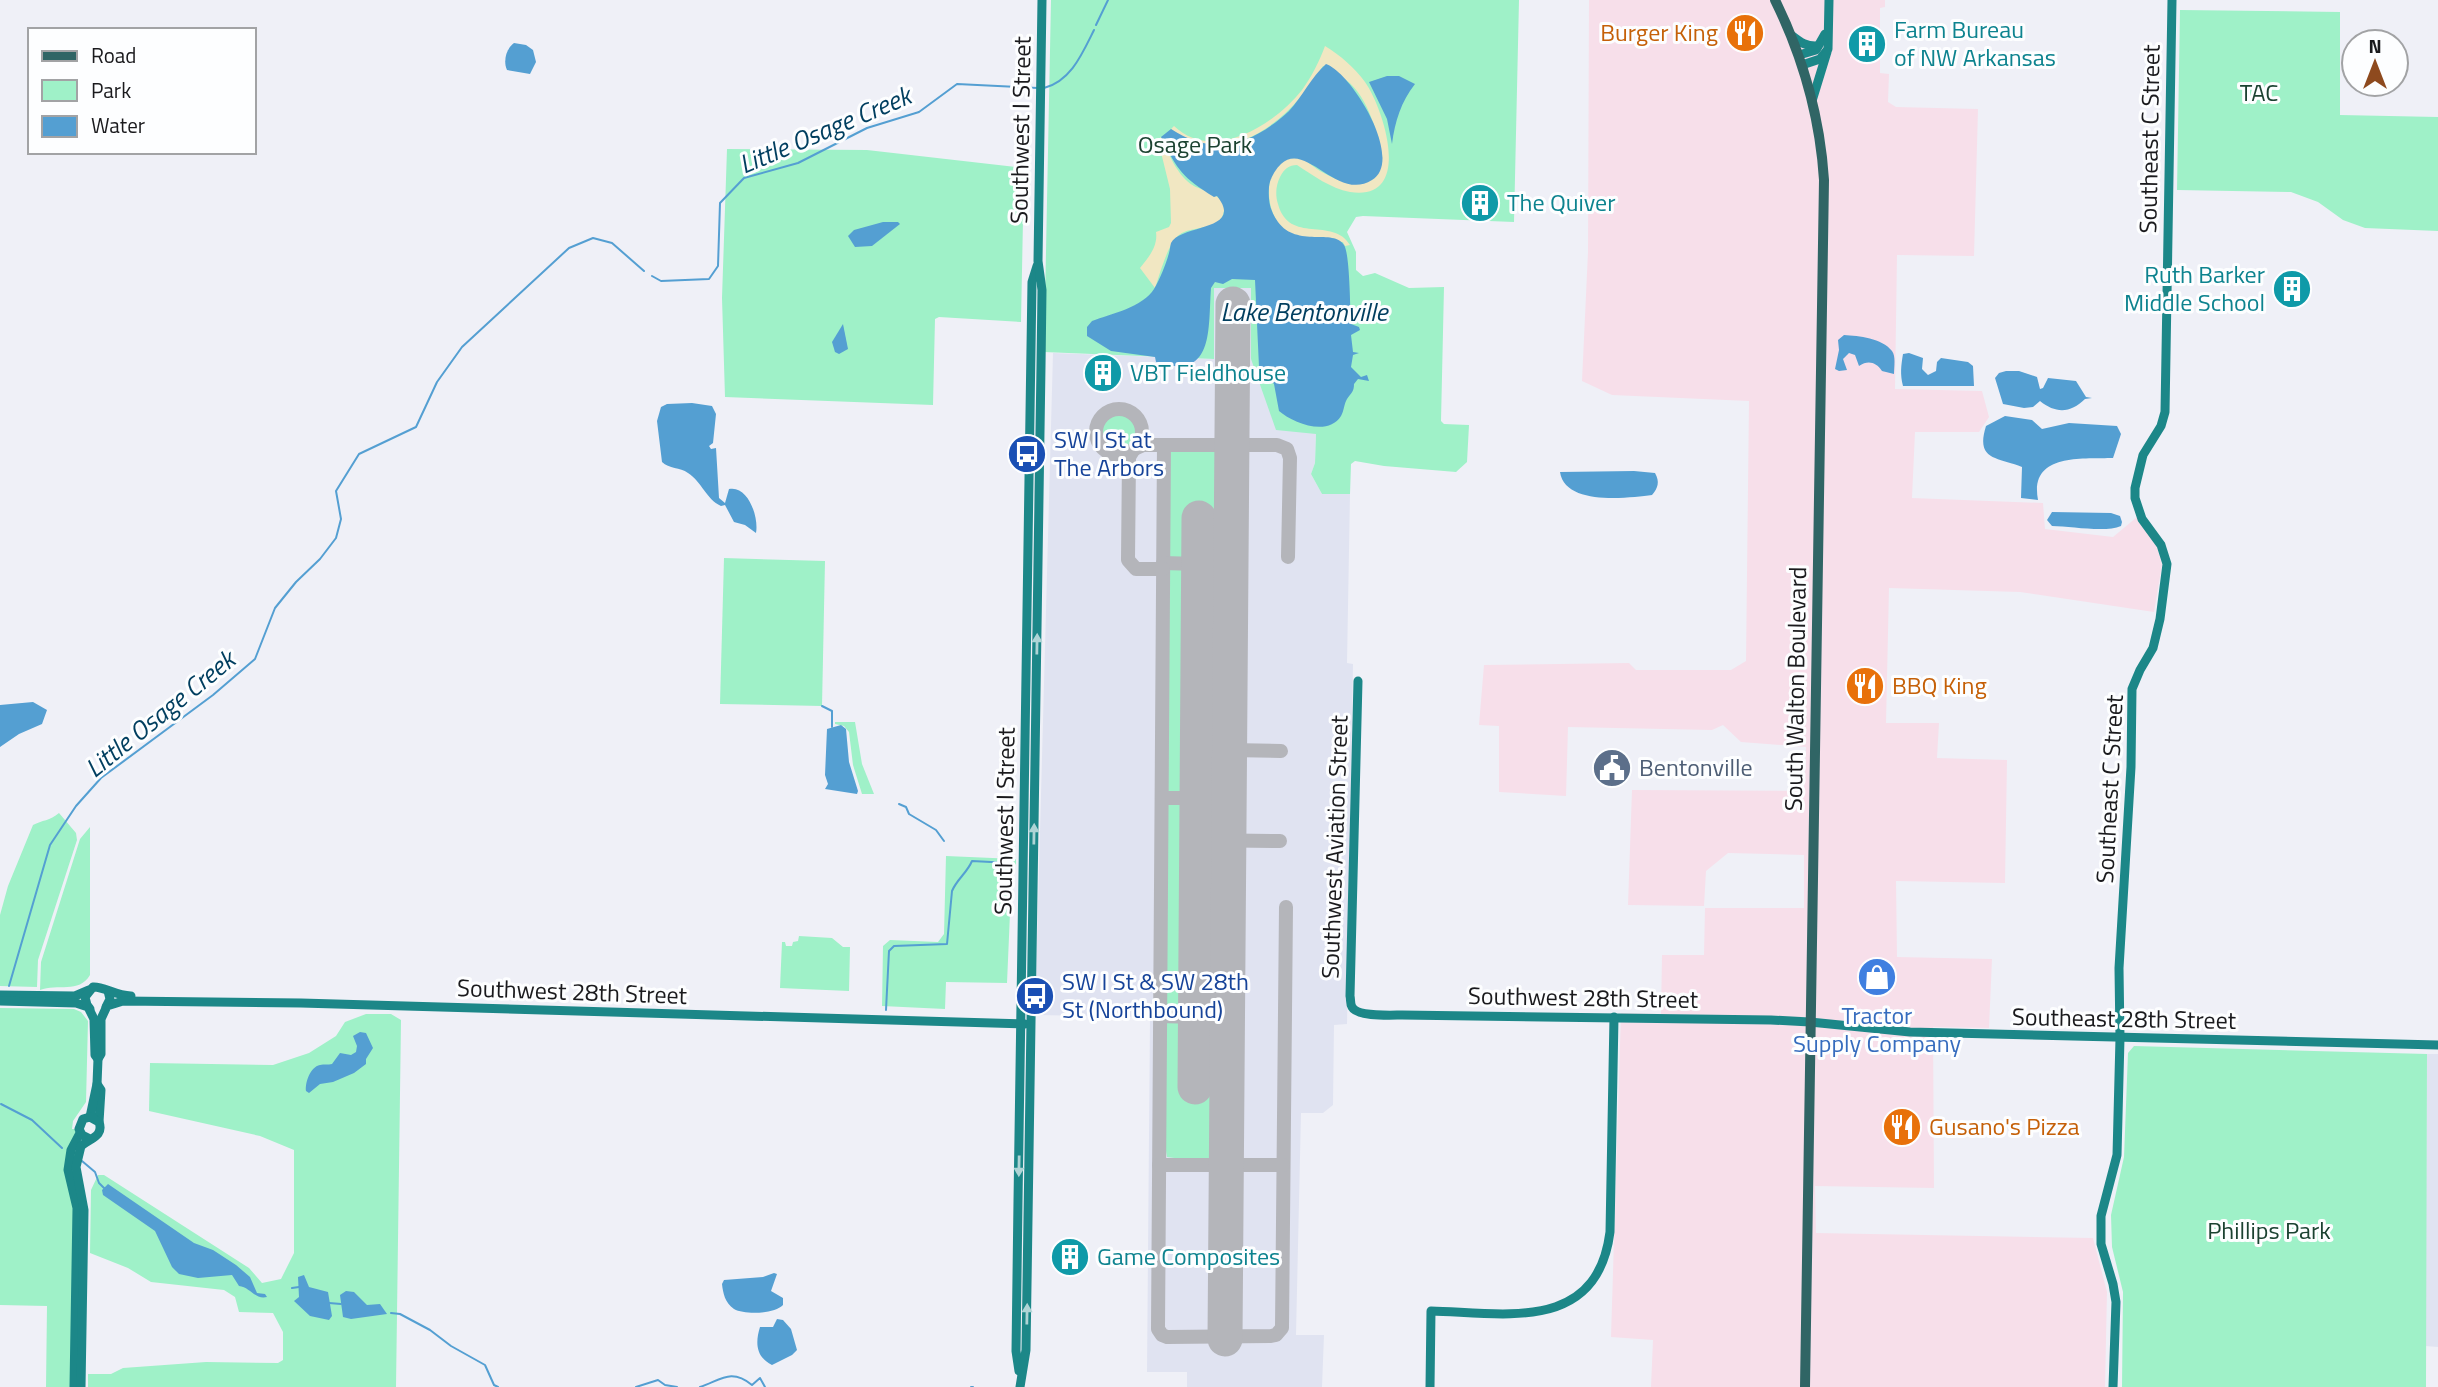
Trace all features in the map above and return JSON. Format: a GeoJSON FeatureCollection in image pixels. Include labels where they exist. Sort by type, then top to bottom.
{"type":"FeatureCollection","features":[{"type":"Feature","properties":{"kind":"main road","name":"South Walton Boulevard"},"geometry":{"type":"LineString","coordinates":[[1774,0],[1801,60],[1812,101],[1822,157],[1825,203],[1805,1387]]}},
{"type":"Feature","properties":{"kind":"street","name":"Southwest I Street"},"geometry":{"type":"LineString","coordinates":[[1020,1384],[1026,1350],[1032,282],[1038,261],[1042,0]]}},
{"type":"Feature","properties":{"kind":"street"},"geometry":{"type":"LineString","coordinates":[[1812,101],[1827,59],[1824,47],[1829,0]]}},
{"type":"Feature","properties":{"kind":"street","name":"Southeast C Street"},"geometry":{"type":"LineString","coordinates":[[2113,1387],[2116,1302],[2101,1244],[2101,1216],[2117,1155],[2119,968],[2130,781],[2132,690],[2153,648],[2167,564],[2161,545],[2142,519],[2135,498],[2135,488],[2143,455],[2161,426],[2165,412],[2172,0]]}},
{"type":"Feature","properties":{"kind":"street"},"geometry":{"type":"LineString","coordinates":[[1791,35],[1810,47],[1824,47]]}},
{"type":"Feature","properties":{"kind":"street"},"geometry":{"type":"LineString","coordinates":[[1801,60],[1824,47]]}},
{"type":"Feature","properties":{"kind":"street","name":"Southwest Aviation Street"},"geometry":{"type":"LineString","coordinates":[[1355,1011],[1350,996],[1358,681]]}},
{"type":"Feature","properties":{"kind":"street"},"geometry":{"type":"LineString","coordinates":[[0,995],[70,996],[97,986],[107,991],[110,999],[101,1019],[101,1054],[90,1117]]}},
{"type":"Feature","properties":{"kind":"street"},"geometry":{"type":"LineString","coordinates":[[89,990],[85,997],[94,1019],[94,1055],[98,1059]]}},
{"type":"Feature","properties":{"kind":"street","name":"Southwest 28th Street"},"geometry":{"type":"LineString","coordinates":[[107,991],[139,1000]]}},
{"type":"Feature","properties":{"kind":"street","name":"Southwest 28th Street"},"geometry":{"type":"LineString","coordinates":[[107,1006],[139,1000],[1026,1025]]}},
{"type":"Feature","properties":{"kind":"street"},"geometry":{"type":"LineString","coordinates":[[0,1002],[76,1003],[97,1011],[107,1006]]}},
{"type":"Feature","properties":{"kind":"street","name":"Southwest 28th Street"},"geometry":{"type":"LineString","coordinates":[[1355,1011],[1380,1014],[1810,1022]]}},
{"type":"Feature","properties":{"kind":"street"},"geometry":{"type":"LineString","coordinates":[[1430,1387],[1431,1311],[1529,1313],[1550,1310],[1580,1294],[1605,1260],[1610,1232],[1614,1017]]}},
{"type":"Feature","properties":{"kind":"street","name":"Southeast 28th Street"},"geometry":{"type":"LineString","coordinates":[[1810,1022],[1910,1032],[2438,1045]]}},
{"type":"Feature","properties":{"kind":"street"},"geometry":{"type":"LineString","coordinates":[[81,1387],[84,1210],[76,1167],[81,1146],[100,1133],[101,1090],[97,1084]]}},
{"type":"Feature","properties":{"kind":"street"},"geometry":{"type":"LineString","coordinates":[[90,1117],[99,1122]]}},
{"type":"Feature","properties":{"kind":"street"},"geometry":{"type":"LineString","coordinates":[[74,1387],[77,1219],[68,1170],[71,1150],[80,1133],[80,1122],[90,1117]]}},
{"type":"Feature","properties":{"kind":"street"},"geometry":{"type":"LineString","coordinates":[[80,1133],[90,1139]]}},
{"type":"Feature","properties":{"kind":"shaded area"},"geometry":{"type":"Polygon","coordinates":[[[1589,0],[1885,0],[1885,7],[1880,8],[1880,73],[1889,74],[1888,102],[1896,107],[1978,109],[1974,256],[1897,255],[1895,389],[1982,391],[1989,417],[1979,432],[1915,432],[1912,498],[2043,503],[2045,529],[2113,537],[2137,517],[2155,540],[2162,565],[2154,612],[2020,592],[1889,588],[1886,723],[1939,723],[1937,758],[2007,760],[2005,883],[1896,881],[1897,957],[1992,959],[1989,1028],[1933,1027],[1934,1188],[1815,1186],[1816,1233],[2093,1238],[2107,1292],[2105,1387],[1651,1387],[1653,1340],[1611,1337],[1621,1013],[1661,1014],[1662,955],[1704,955],[1705,908],[1804,908],[1804,855],[1728,853],[1706,871],[1704,906],[1628,905],[1632,790],[1804,791],[1806,747],[1741,742],[1723,725],[1712,730],[1568,727],[1566,796],[1499,792],[1499,726],[1479,725],[1484,665],[1629,663],[1636,670],[1731,670],[1746,661],[1749,401],[1612,395],[1582,381],[1588,252],[1589,0]]]}},
{"type":"Feature","properties":{"kind":"shaded area"},"geometry":{"type":"Polygon","coordinates":[[[1214,287],[1251,288],[1251,359],[1316,434],[1315,463],[1311,474],[1322,494],[1350,494],[1347,663],[1353,664],[1347,1024],[1334,1025],[1333,1105],[1323,1113],[1301,1113],[1296,1335],[1324,1335],[1322,1387],[1187,1387],[1187,1372],[1147,1372],[1150,1017],[1035,1015],[1053,353],[1214,359],[1214,287]]]}},
{"type":"Feature","properties":{"kind":"shaded area"},"geometry":{"type":"Polygon","coordinates":[[[2427,1054],[2438,1054],[2438,1347],[2425,1346],[2427,1054]]]}},
{"type":"Feature","properties":{"kind":"green space","name":"Osage Park"},"geometry":{"type":"Polygon","coordinates":[[[1051,0],[1519,0],[1514,222],[1363,216],[1356,217],[1347,232],[1356,252],[1356,270],[1363,276],[1375,273],[1409,288],[1444,287],[1441,421],[1444,424],[1469,425],[1467,462],[1456,472],[1355,461],[1351,464],[1350,494],[1322,494],[1311,474],[1315,463],[1316,434],[1276,430],[1251,359],[1251,288],[1214,288],[1214,359],[1044,352],[1051,0]]]}},
{"type":"Feature","properties":{"kind":"green space","name":"TAC"},"geometry":{"type":"Polygon","coordinates":[[[2180,10],[2340,12],[2340,115],[2438,117],[2438,231],[2365,228],[2343,220],[2318,202],[2291,192],[2177,190],[2180,10]]]}},
{"type":"Feature","properties":{"kind":"green space"},"geometry":{"type":"Polygon","coordinates":[[[727,149],[867,150],[1024,168],[1021,322],[939,317],[935,319],[933,405],[725,397],[722,298],[727,149]]]}},
{"type":"Feature","properties":{"kind":"green space"},"geometry":{"type":"Polygon","coordinates":[[[1119,413],[1132,419],[1138,432],[1132,445],[1119,451],[1106,445],[1100,432],[1106,419],[1119,413]]]}},
{"type":"Feature","properties":{"kind":"green space"},"geometry":{"type":"Polygon","coordinates":[[[1211,449],[1217,452],[1224,475],[1219,1148],[1216,1156],[1197,1161],[1167,1157],[1163,1133],[1168,483],[1171,452],[1211,449]]]}},
{"type":"Feature","properties":{"kind":"green space"},"geometry":{"type":"Polygon","coordinates":[[[724,558],[825,561],[822,706],[720,704],[724,558]]]}},
{"type":"Feature","properties":{"kind":"green space"},"geometry":{"type":"Polygon","coordinates":[[[835,722],[855,722],[862,764],[874,794],[862,794],[853,765],[849,732],[835,722]]]}},
{"type":"Feature","properties":{"kind":"green space"},"geometry":{"type":"Polygon","coordinates":[[[59,813],[76,833],[77,840],[38,960],[37,987],[0,986],[0,915],[8,886],[33,825],[59,813]]]}},
{"type":"Feature","properties":{"kind":"green space"},"geometry":{"type":"Polygon","coordinates":[[[90,827],[90,975],[85,981],[74,986],[40,990],[41,962],[80,839],[90,827]]]}},
{"type":"Feature","properties":{"kind":"green space"},"geometry":{"type":"Polygon","coordinates":[[[946,856],[1016,859],[1016,864],[1012,867],[1007,983],[946,982],[945,1009],[882,1006],[883,946],[890,940],[938,942],[944,934],[946,856]]]}},
{"type":"Feature","properties":{"kind":"green space"},"geometry":{"type":"Polygon","coordinates":[[[799,936],[832,938],[843,947],[850,947],[849,991],[780,988],[782,942],[785,942],[786,946],[792,946],[799,936]]]}},
{"type":"Feature","properties":{"kind":"green space"},"geometry":{"type":"Polygon","coordinates":[[[0,1008],[74,1009],[81,1012],[88,1021],[86,1102],[73,1121],[72,1129],[76,1129],[72,1387],[46,1387],[47,1306],[0,1305],[0,1008]]]}},
{"type":"Feature","properties":{"kind":"green space"},"geometry":{"type":"Polygon","coordinates":[[[366,1014],[391,1014],[401,1020],[396,1387],[88,1387],[88,1374],[111,1374],[123,1368],[206,1362],[278,1363],[283,1360],[283,1332],[273,1313],[239,1312],[235,1297],[224,1290],[151,1282],[128,1268],[90,1253],[91,1190],[98,1175],[104,1175],[249,1268],[262,1283],[281,1279],[294,1253],[294,1150],[260,1136],[149,1111],[150,1063],[273,1065],[309,1053],[336,1036],[345,1022],[366,1014]]]}},
{"type":"Feature","properties":{"kind":"green space","name":"Phillips Park"},"geometry":{"type":"Polygon","coordinates":[[[2134,1046],[2427,1054],[2426,1387],[2122,1387],[2123,1292],[2112,1247],[2111,1215],[2124,1157],[2128,1053],[2134,1046]]]}},
{"type":"Feature","properties":{"kind":"sand"},"geometry":{"type":"Polygon","coordinates":[[[1325,46],[1352,67],[1372,95],[1385,131],[1389,151],[1388,169],[1382,183],[1370,191],[1350,192],[1329,185],[1297,165],[1292,166],[1280,177],[1276,197],[1284,216],[1292,224],[1333,232],[1350,245],[1345,246],[1343,242],[1305,238],[1285,230],[1273,213],[1269,190],[1274,169],[1281,161],[1291,157],[1303,159],[1320,171],[1356,184],[1361,184],[1381,164],[1379,143],[1367,107],[1354,87],[1343,78],[1323,66],[1301,97],[1287,111],[1256,135],[1238,142],[1200,144],[1171,129],[1174,126],[1190,137],[1207,141],[1243,135],[1260,126],[1302,90],[1325,46]]]}},
{"type":"Feature","properties":{"kind":"sand"},"geometry":{"type":"Polygon","coordinates":[[[1161,137],[1183,177],[1222,201],[1224,211],[1222,218],[1212,225],[1184,232],[1175,239],[1155,288],[1140,268],[1154,247],[1156,232],[1169,227],[1171,223],[1170,189],[1158,140],[1161,137]]]}},
{"type":"Feature","properties":{"kind":"water"},"geometry":{"type":"Polygon","coordinates":[[[514,43],[526,45],[533,50],[536,62],[530,74],[507,70],[506,55],[514,43]]]}},
{"type":"Feature","properties":{"kind":"water","name":"Lake Bentonville"},"geometry":{"type":"Polygon","coordinates":[[[1326,64],[1349,83],[1361,99],[1379,137],[1382,155],[1381,170],[1372,180],[1359,185],[1334,178],[1301,159],[1291,159],[1281,164],[1273,174],[1270,184],[1271,210],[1286,230],[1305,236],[1339,240],[1346,250],[1351,324],[1360,330],[1351,335],[1353,352],[1359,353],[1353,355],[1351,367],[1361,377],[1367,375],[1369,381],[1358,379],[1341,416],[1328,426],[1319,427],[1293,420],[1279,411],[1274,384],[1259,367],[1255,280],[1232,279],[1223,284],[1215,282],[1211,288],[1208,334],[1204,348],[1199,358],[1189,364],[1175,366],[1156,362],[1155,357],[1111,351],[1087,336],[1087,327],[1092,321],[1142,301],[1154,289],[1163,271],[1171,243],[1177,237],[1208,226],[1223,215],[1223,207],[1217,196],[1214,197],[1203,190],[1182,172],[1161,137],[1171,129],[1187,138],[1217,145],[1247,139],[1275,123],[1289,111],[1326,64]]]}},
{"type":"Feature","properties":{"kind":"water"},"geometry":{"type":"Polygon","coordinates":[[[1387,76],[1399,76],[1415,84],[1399,112],[1392,144],[1387,119],[1369,82],[1387,76]]]}},
{"type":"Feature","properties":{"kind":"water"},"geometry":{"type":"Polygon","coordinates":[[[883,222],[900,224],[872,246],[855,247],[848,236],[854,230],[883,222]]]}},
{"type":"Feature","properties":{"kind":"water"},"geometry":{"type":"Polygon","coordinates":[[[843,324],[848,349],[839,354],[835,352],[832,342],[843,324]]]}},
{"type":"Feature","properties":{"kind":"water"},"geometry":{"type":"Polygon","coordinates":[[[1844,335],[1870,338],[1888,347],[1894,356],[1894,374],[1882,371],[1872,363],[1859,366],[1855,355],[1849,353],[1843,359],[1847,370],[1835,369],[1838,340],[1844,335]]]}},
{"type":"Feature","properties":{"kind":"water"},"geometry":{"type":"Polygon","coordinates":[[[1909,353],[1923,358],[1922,369],[1928,375],[1936,371],[1937,362],[1941,358],[1968,362],[1973,366],[1974,386],[1903,386],[1903,354],[1909,353]]]}},
{"type":"Feature","properties":{"kind":"water"},"geometry":{"type":"Polygon","coordinates":[[[2006,371],[2019,371],[2037,377],[2040,389],[2048,378],[2076,381],[2086,397],[2092,398],[2063,410],[2052,408],[2040,401],[2033,407],[2024,408],[2003,404],[1995,378],[2006,371]]]}},
{"type":"Feature","properties":{"kind":"water"},"geometry":{"type":"Polygon","coordinates":[[[692,403],[712,406],[716,414],[713,443],[709,446],[711,449],[716,448],[719,498],[725,503],[729,489],[742,492],[754,511],[756,533],[745,525],[734,522],[725,505],[716,503],[688,473],[662,462],[657,421],[661,407],[667,404],[692,403]]]}},
{"type":"Feature","properties":{"kind":"water"},"geometry":{"type":"Polygon","coordinates":[[[2005,416],[2032,420],[2042,429],[2069,423],[2117,426],[2121,434],[2113,458],[2073,459],[2050,466],[2037,485],[2038,500],[2021,498],[2022,467],[1991,456],[1984,446],[1986,426],[2005,416]]]}},
{"type":"Feature","properties":{"kind":"water"},"geometry":{"type":"Polygon","coordinates":[[[1560,472],[1655,473],[1658,485],[1652,495],[1614,498],[1585,495],[1564,483],[1560,472]]]}},
{"type":"Feature","properties":{"kind":"water"},"geometry":{"type":"Polygon","coordinates":[[[2052,512],[2111,513],[2120,516],[2122,522],[2121,526],[2106,529],[2052,526],[2047,520],[2052,512]]]}},
{"type":"Feature","properties":{"kind":"water"},"geometry":{"type":"Polygon","coordinates":[[[33,702],[47,710],[42,724],[19,734],[0,747],[0,705],[33,702]]]}},
{"type":"Feature","properties":{"kind":"water"},"geometry":{"type":"Polygon","coordinates":[[[841,725],[846,729],[849,762],[857,794],[825,789],[828,784],[825,775],[827,729],[841,725]]]}},
{"type":"Feature","properties":{"kind":"water"},"geometry":{"type":"Polygon","coordinates":[[[360,1032],[366,1033],[373,1048],[366,1064],[354,1073],[320,1084],[309,1093],[306,1091],[309,1076],[316,1066],[332,1064],[340,1053],[351,1055],[356,1052],[353,1036],[360,1032]]]}},
{"type":"Feature","properties":{"kind":"water"},"geometry":{"type":"Polygon","coordinates":[[[108,1184],[194,1243],[213,1250],[236,1265],[250,1277],[257,1293],[267,1297],[259,1297],[239,1286],[232,1275],[198,1278],[179,1274],[172,1267],[155,1231],[103,1195],[102,1190],[108,1184]]]}},
{"type":"Feature","properties":{"kind":"water"},"geometry":{"type":"Polygon","coordinates":[[[777,1274],[771,1291],[783,1298],[783,1305],[759,1313],[731,1307],[724,1294],[724,1280],[763,1277],[777,1274]]]}},
{"type":"Feature","properties":{"kind":"water"},"geometry":{"type":"Polygon","coordinates":[[[304,1275],[309,1287],[328,1292],[332,1316],[329,1320],[310,1316],[294,1301],[299,1297],[298,1277],[304,1275]]]}},
{"type":"Feature","properties":{"kind":"water"},"geometry":{"type":"Polygon","coordinates":[[[346,1291],[354,1292],[367,1305],[380,1304],[387,1314],[351,1319],[343,1317],[340,1295],[346,1291]]]}},
{"type":"Feature","properties":{"kind":"water"},"geometry":{"type":"Polygon","coordinates":[[[777,1319],[783,1320],[791,1329],[797,1350],[772,1365],[760,1354],[758,1339],[760,1327],[773,1327],[777,1319]]]}},
{"type":"Feature","properties":{"kind":"waterway","name":"Little Osage Creek"},"geometry":{"type":"LineString","coordinates":[[1096,25],[1108,0]]}},
{"type":"Feature","properties":{"kind":"waterway","name":"Little Osage Creek"},"geometry":{"type":"LineString","coordinates":[[1044,88],[1069,73],[1094,30]]}},
{"type":"Feature","properties":{"kind":"waterway","name":"Little Osage Creek"},"geometry":{"type":"LineString","coordinates":[[652,276],[661,281],[709,279],[718,266],[720,203],[744,178],[798,163],[867,128],[919,112],[957,84],[1038,88]]}},
{"type":"Feature","properties":{"kind":"waterway","name":"Little Osage Creek"},"geometry":{"type":"LineString","coordinates":[[9,986],[50,845],[76,806],[101,778],[213,695],[255,659],[275,608],[336,538],[341,519],[336,491],[359,454],[416,427],[437,382],[462,347],[569,248],[593,238],[612,243],[644,271]]}},
{"type":"Feature","properties":{"kind":"waterway"},"geometry":{"type":"LineString","coordinates":[[822,706],[832,711],[832,727]]}},
{"type":"Feature","properties":{"kind":"waterway"},"geometry":{"type":"LineString","coordinates":[[899,804],[906,807],[909,814],[936,830],[944,841]]}},
{"type":"Feature","properties":{"kind":"waterway"},"geometry":{"type":"LineString","coordinates":[[886,1010],[889,951],[894,946],[947,944],[952,891],[972,861],[1010,863]]}},
{"type":"Feature","properties":{"kind":"waterway"},"geometry":{"type":"LineString","coordinates":[[1,1104],[32,1120],[62,1148]]}},
{"type":"Feature","properties":{"kind":"waterway"},"geometry":{"type":"LineString","coordinates":[[82,1161],[95,1172],[99,1183],[105,1189]]}},
{"type":"Feature","properties":{"kind":"waterway"},"geometry":{"type":"LineString","coordinates":[[292,1288],[299,1287]]}},
{"type":"Feature","properties":{"kind":"waterway"},"geometry":{"type":"LineString","coordinates":[[329,1303],[341,1304]]}},
{"type":"Feature","properties":{"kind":"waterway"},"geometry":{"type":"LineString","coordinates":[[391,1313],[400,1314],[430,1330],[451,1346],[485,1365],[494,1385],[498,1387]]}},
{"type":"Feature","properties":{"kind":"waterway"},"geometry":{"type":"LineString","coordinates":[[700,1387],[732,1376],[752,1385],[760,1378],[765,1387]]}},
{"type":"Feature","properties":{"kind":"waterway"},"geometry":{"type":"LineString","coordinates":[[636,1387],[658,1380],[665,1385],[677,1387]]}},
{"type":"Feature","properties":{"kind":"taxiway"},"geometry":{"type":"LineString","coordinates":[[1119,409],[1128,410],[1135,416],[1141,423],[1142,432],[1141,441],[1135,448],[1128,454],[1119,455],[1110,454],[1103,448],[1097,441],[1096,432],[1097,423],[1103,416],[1110,410],[1119,409]]}},
{"type":"Feature","properties":{"kind":"taxiway"},"geometry":{"type":"LineString","coordinates":[[1163,569],[1136,569],[1128,560],[1129,457],[1134,449],[1143,445],[1277,445],[1287,449],[1290,458],[1288,557]]}},
{"type":"Feature","properties":{"kind":"taxiway"},"geometry":{"type":"LineString","coordinates":[[1164,445],[1158,1329],[1167,1337],[1271,1336],[1276,1335],[1282,1328],[1286,907]]}},
{"type":"Feature","properties":{"kind":"taxiway"},"geometry":{"type":"LineString","coordinates":[[1163,563],[1198,564]]}},
{"type":"Feature","properties":{"kind":"taxiway"},"geometry":{"type":"LineString","coordinates":[[1230,750],[1281,751]]}},
{"type":"Feature","properties":{"kind":"taxiway"},"geometry":{"type":"LineString","coordinates":[[1162,798],[1197,798]]}},
{"type":"Feature","properties":{"kind":"taxiway"},"geometry":{"type":"LineString","coordinates":[[1196,840],[1280,841]]}},
{"type":"Feature","properties":{"kind":"taxiway"},"geometry":{"type":"LineString","coordinates":[[1160,1016],[1195,1017]]}},
{"type":"Feature","properties":{"kind":"taxiway"},"geometry":{"type":"LineString","coordinates":[[1159,1165],[1283,1165]]}},
{"type":"Feature","properties":{"kind":"runway"},"geometry":{"type":"LineString","coordinates":[[1225,1339],[1233,304]]}},
{"type":"Feature","properties":{"kind":"runway"},"geometry":{"type":"LineString","coordinates":[[1195,1087],[1199,518]]}},
{"type":"Feature","properties":{"kind":"place","name":"Burger King"},"geometry":{"type":"Point","coordinates":[1745,33]}},
{"type":"Feature","properties":{"kind":"place","name":"Farm Bureau of NW Arkansas"},"geometry":{"type":"Point","coordinates":[1867,44]}},
{"type":"Feature","properties":{"kind":"place","name":"The Quiver"},"geometry":{"type":"Point","coordinates":[1480,203]}},
{"type":"Feature","properties":{"kind":"place","name":"Ruth Barker Middle School"},"geometry":{"type":"Point","coordinates":[2292,289]}},
{"type":"Feature","properties":{"kind":"place","name":"VBT Fieldhouse"},"geometry":{"type":"Point","coordinates":[1103,373]}},
{"type":"Feature","properties":{"kind":"place","name":"SW I St at The Arbors"},"geometry":{"type":"Point","coordinates":[1027,454]}},
{"type":"Feature","properties":{"kind":"place","name":"BBQ King"},"geometry":{"type":"Point","coordinates":[1865,686]}},
{"type":"Feature","properties":{"kind":"place","name":"Bentonville"},"geometry":{"type":"Point","coordinates":[1612,768]}},
{"type":"Feature","properties":{"kind":"place","name":"Tractor Supply Company"},"geometry":{"type":"Point","coordinates":[1877,977]}},
{"type":"Feature","properties":{"kind":"place","name":"SW I St & SW 28th St (Northbound)"},"geometry":{"type":"Point","coordinates":[1035,996]}},
{"type":"Feature","properties":{"kind":"place","name":"Gusano's Pizza"},"geometry":{"type":"Point","coordinates":[1902,1127]}},
{"type":"Feature","properties":{"kind":"place","name":"Game Composites"},"geometry":{"type":"Point","coordinates":[1070,1257]}}]}
